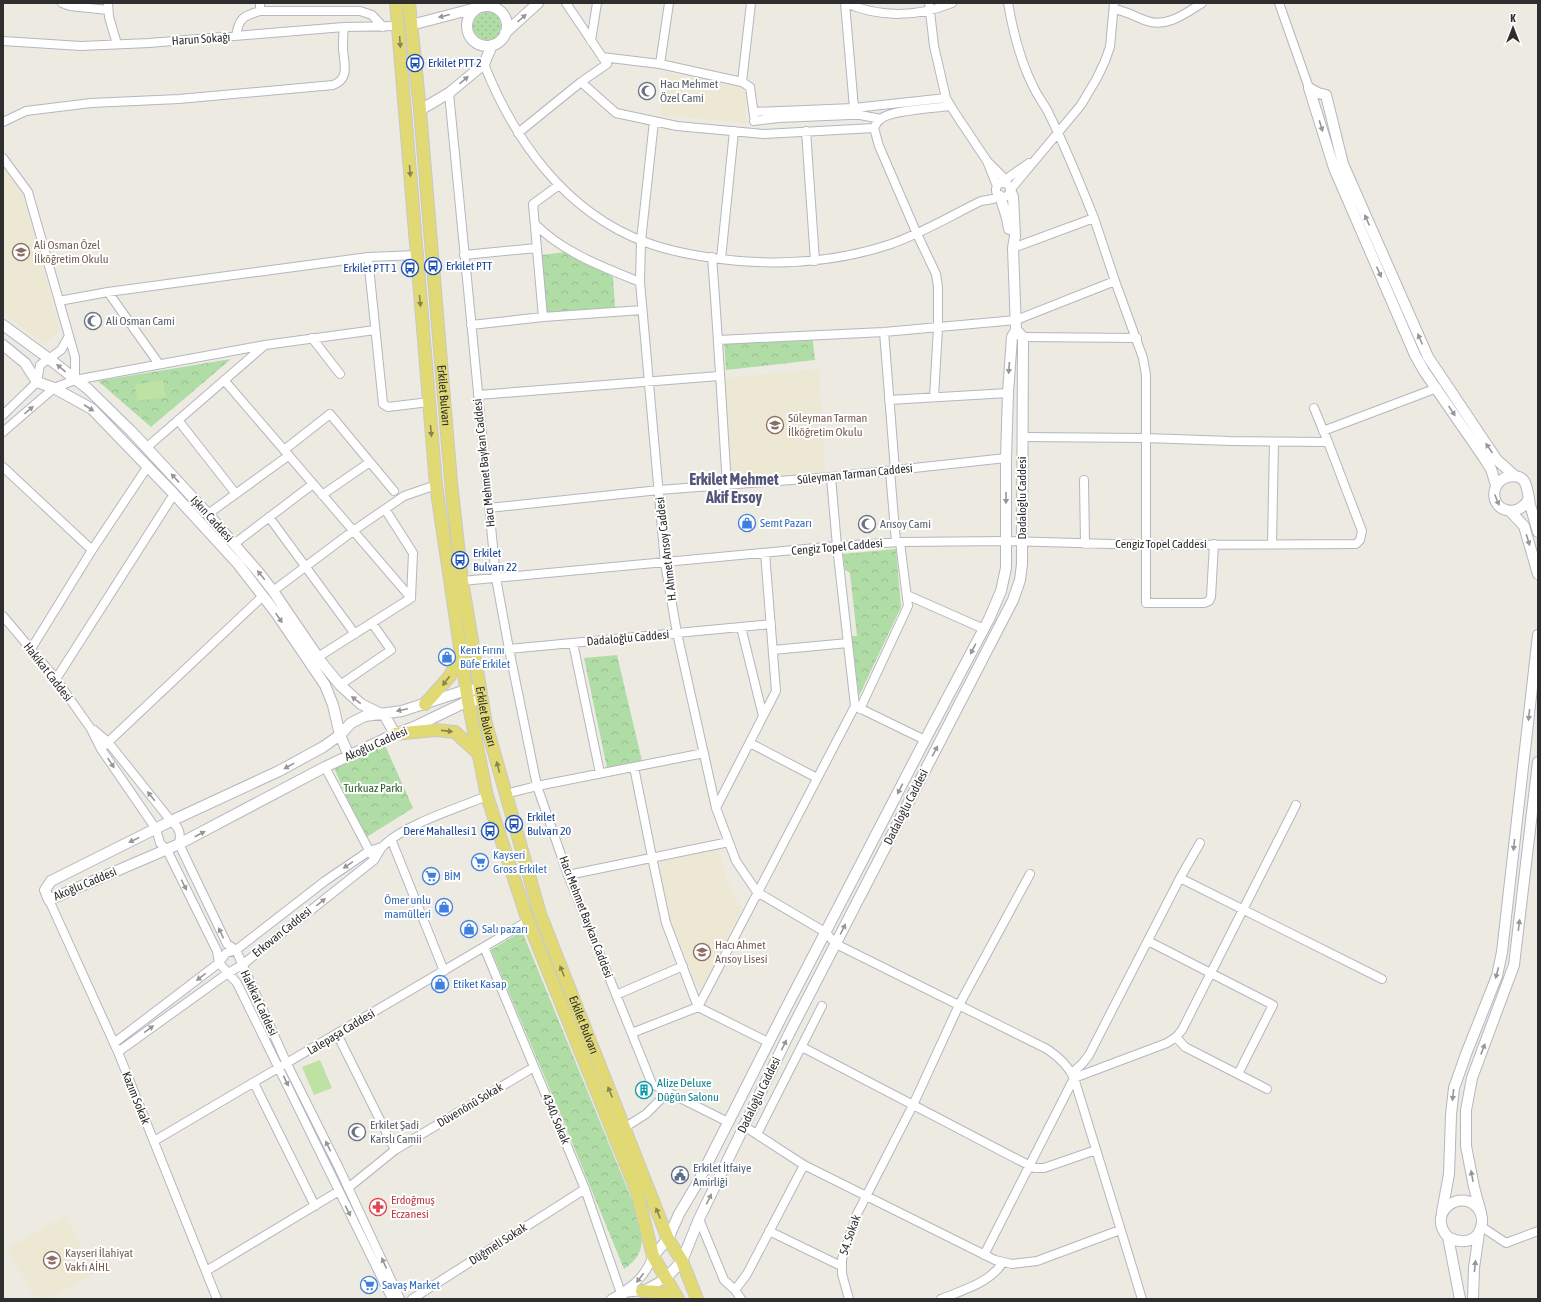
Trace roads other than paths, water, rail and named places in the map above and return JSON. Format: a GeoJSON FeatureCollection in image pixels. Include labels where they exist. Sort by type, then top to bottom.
{"type":"FeatureCollection","features":[{"type":"Feature","properties":{"kind":"main road","name":"Erkilet Bulvarı"},"geometry":{"type":"LineString","coordinates":[[396,3],[436,485],[448,558],[467,696],[487,796],[528,921],[637,1192],[653,1256],[678,1299]]}},
{"type":"Feature","properties":{"kind":"main road","name":"Erkilet Bulvarı"},"geometry":{"type":"LineString","coordinates":[[409,3],[420,110],[451,482],[462,581],[486,724],[540,914],[668,1239],[682,1261],[697,1299]]}},
{"type":"Feature","properties":{"kind":"main road"},"geometry":{"type":"LineString","coordinates":[[398,26],[411,25]]}},
{"type":"Feature","properties":{"kind":"main road"},"geometry":{"type":"LineString","coordinates":[[405,112],[420,110]]}},
{"type":"Feature","properties":{"kind":"main road"},"geometry":{"type":"LineString","coordinates":[[425,704],[450,676],[460,652]]}},
{"type":"Feature","properties":{"kind":"main road"},"geometry":{"type":"LineString","coordinates":[[395,734],[435,730],[455,732],[478,752]]}},
{"type":"Feature","properties":{"kind":"main road"},"geometry":{"type":"LineString","coordinates":[[642,1291],[657,1292],[678,1299]]}},
{"type":"Feature","properties":{"kind":"street"},"geometry":{"type":"LineString","coordinates":[[62,3],[70,6],[108,6],[111,24],[117,44]]}},
{"type":"Feature","properties":{"kind":"street"},"geometry":{"type":"LineString","coordinates":[[487,6],[471,13],[468,20],[468,33],[476,43],[492,45],[501,40],[505,33],[538,3]]}},
{"type":"Feature","properties":{"kind":"street"},"geometry":{"type":"LineString","coordinates":[[518,133],[581,82],[607,64],[566,3]]}},
{"type":"Feature","properties":{"kind":"street"},"geometry":{"type":"LineString","coordinates":[[591,40],[597,3]]}},
{"type":"Feature","properties":{"kind":"street"},"geometry":{"type":"LineString","coordinates":[[660,64],[670,3]]}},
{"type":"Feature","properties":{"kind":"street"},"geometry":{"type":"LineString","coordinates":[[742,82],[751,3]]}},
{"type":"Feature","properties":{"kind":"street"},"geometry":{"type":"LineString","coordinates":[[854,108],[845,3],[864,10],[886,14],[908,14],[929,7],[952,3]]}},
{"type":"Feature","properties":{"kind":"street"},"geometry":{"type":"LineString","coordinates":[[1008,3],[1017,45],[1025,68],[1073,165],[1094,218],[1143,358],[1146,375],[1146,603],[1204,603],[1209,601],[1211,597],[1214,544]]}},
{"type":"Feature","properties":{"kind":"street"},"geometry":{"type":"LineString","coordinates":[[929,7],[935,52],[946,98],[987,161],[1002,176],[1000,188],[1005,197],[1030,167],[1033,161],[1058,133],[1088,93],[1102,68],[1111,39],[1114,6],[1148,22],[1161,23],[1174,20],[1202,3]]}},
{"type":"Feature","properties":{"kind":"street"},"geometry":{"type":"LineString","coordinates":[[1279,3],[1309,88],[1334,168],[1415,355],[1491,468],[1496,485]]}},
{"type":"Feature","properties":{"kind":"street"},"geometry":{"type":"LineString","coordinates":[[411,25],[487,6],[496,8],[503,15],[506,22],[505,33]]}},
{"type":"Feature","properties":{"kind":"street"},"geometry":{"type":"LineString","coordinates":[[236,36],[238,25],[243,17],[260,7],[360,11],[372,16],[383,27]]}},
{"type":"Feature","properties":{"kind":"street","name":"Harun Sokağı"},"geometry":{"type":"LineString","coordinates":[[3,41],[81,46],[344,27],[398,26]]}},
{"type":"Feature","properties":{"kind":"street"},"geometry":{"type":"LineString","coordinates":[[3,122],[26,111],[83,104],[179,99],[333,85],[342,79],[345,71],[343,49],[344,27]]}},
{"type":"Feature","properties":{"kind":"street"},"geometry":{"type":"LineString","coordinates":[[420,110],[449,93],[484,64],[492,45]]}},
{"type":"Feature","properties":{"kind":"street"},"geometry":{"type":"LineString","coordinates":[[602,57],[660,64],[742,82],[750,87],[754,112],[755,133]]}},
{"type":"Feature","properties":{"kind":"street"},"geometry":{"type":"LineString","coordinates":[[484,64],[504,108],[518,133],[537,161],[559,185],[590,212],[618,229],[641,241],[669,250],[722,259],[775,263],[815,261],[843,257],[873,249],[917,234],[981,201],[983,197],[1009,184],[1011,190]]}},
{"type":"Feature","properties":{"kind":"street"},"geometry":{"type":"LineString","coordinates":[[581,82],[616,113],[677,126],[755,133],[874,128]]}},
{"type":"Feature","properties":{"kind":"street"},"geometry":{"type":"LineString","coordinates":[[1309,88],[1318,94],[1326,95],[1342,164],[1428,357],[1497,460],[1528,486],[1530,492],[1526,504],[1522,508],[1510,511]]}},
{"type":"Feature","properties":{"kind":"street","name":"Hacı Mehmet Baykan Caddesi"},"geometry":{"type":"LineString","coordinates":[[449,93],[496,578],[537,786],[568,875],[652,1084],[728,1122]]}},
{"type":"Feature","properties":{"kind":"street"},"geometry":{"type":"LineString","coordinates":[[754,112],[854,108],[946,98]]}},
{"type":"Feature","properties":{"kind":"street"},"geometry":{"type":"LineString","coordinates":[[934,397],[938,328],[938,286],[936,274],[879,146],[874,128],[883,117],[904,111],[950,106]]}},
{"type":"Feature","properties":{"kind":"street"},"geometry":{"type":"LineString","coordinates":[[754,121],[779,118],[850,115],[860,115],[880,119]]}},
{"type":"Feature","properties":{"kind":"street","name":"H. Ahmet Arısoy Caddesi"},"geometry":{"type":"LineString","coordinates":[[654,121],[641,241],[640,282],[665,563],[677,633],[716,808],[736,861],[757,892],[825,932],[836,944]]}},
{"type":"Feature","properties":{"kind":"street"},"geometry":{"type":"LineString","coordinates":[[722,259],[734,131]]}},
{"type":"Feature","properties":{"kind":"street"},"geometry":{"type":"LineString","coordinates":[[806,131],[815,261]]}},
{"type":"Feature","properties":{"kind":"street"},"geometry":{"type":"LineString","coordinates":[[3,158],[28,192],[75,357],[75,380]]}},
{"type":"Feature","properties":{"kind":"street"},"geometry":{"type":"LineString","coordinates":[[1000,188],[1012,174],[1033,161]]}},
{"type":"Feature","properties":{"kind":"street"},"geometry":{"type":"LineString","coordinates":[[543,318],[533,204],[559,185]]}},
{"type":"Feature","properties":{"kind":"street","name":"Dadaloğlu Caddesi"},"geometry":{"type":"LineString","coordinates":[[682,1261],[699,1219],[789,1034],[1013,600],[1021,572],[1022,437],[1013,246],[1008,218],[1000,188]]}},
{"type":"Feature","properties":{"kind":"street","name":"Dadaloğlu Caddesi"},"geometry":{"type":"LineString","coordinates":[[1011,190],[1013,197],[1015,236],[1013,246]]}},
{"type":"Feature","properties":{"kind":"street"},"geometry":{"type":"LineString","coordinates":[[1013,246],[1094,218]]}},
{"type":"Feature","properties":{"kind":"street"},"geometry":{"type":"LineString","coordinates":[[535,224],[565,248],[594,263],[640,282]]}},
{"type":"Feature","properties":{"kind":"street"},"geometry":{"type":"LineString","coordinates":[[464,254],[537,248]]}},
{"type":"Feature","properties":{"kind":"street"},"geometry":{"type":"LineString","coordinates":[[59,301],[108,292],[368,257],[417,255]]}},
{"type":"Feature","properties":{"kind":"street"},"geometry":{"type":"LineString","coordinates":[[368,257],[383,404],[388,407],[429,402]]}},
{"type":"Feature","properties":{"kind":"street"},"geometry":{"type":"LineString","coordinates":[[712,257],[727,485]]}},
{"type":"Feature","properties":{"kind":"street"},"geometry":{"type":"LineString","coordinates":[[1018,329],[1115,281]]}},
{"type":"Feature","properties":{"kind":"street"},"geometry":{"type":"LineString","coordinates":[[108,292],[159,364]]}},
{"type":"Feature","properties":{"kind":"street"},"geometry":{"type":"LineString","coordinates":[[471,325],[642,310]]}},
{"type":"Feature","properties":{"kind":"street","name":"Işkın Caddesi"},"geometry":{"type":"LineString","coordinates":[[3,325],[88,389],[107,407],[208,514],[234,544],[273,591],[318,657],[340,685],[361,704],[381,713]]}},
{"type":"Feature","properties":{"kind":"street"},"geometry":{"type":"LineString","coordinates":[[718,340],[938,328],[1018,329],[1137,338]]}},
{"type":"Feature","properties":{"kind":"street","name":"Dadaloğlu Caddesi"},"geometry":{"type":"LineString","coordinates":[[653,1256],[668,1239],[679,1214],[698,1182],[768,1042],[984,629],[1002,590],[1006,568],[1007,541],[1006,458],[1008,393],[1012,338],[1018,329]]}},
{"type":"Feature","properties":{"kind":"street"},"geometry":{"type":"LineString","coordinates":[[3,432],[54,388],[75,380],[265,345],[375,330]]}},
{"type":"Feature","properties":{"kind":"street"},"geometry":{"type":"LineString","coordinates":[[632,1033],[698,1007],[817,778],[858,707],[908,606],[898,542],[884,332]]}},
{"type":"Feature","properties":{"kind":"street"},"geometry":{"type":"LineString","coordinates":[[3,415],[37,382],[40,365],[61,350],[69,336]]}},
{"type":"Feature","properties":{"kind":"street"},"geometry":{"type":"LineString","coordinates":[[312,338],[340,374]]}},
{"type":"Feature","properties":{"kind":"street"},"geometry":{"type":"LineString","coordinates":[[3,345],[25,363],[37,382]]}},
{"type":"Feature","properties":{"kind":"street"},"geometry":{"type":"LineString","coordinates":[[146,448],[265,345]]}},
{"type":"Feature","properties":{"kind":"street"},"geometry":{"type":"LineString","coordinates":[[478,395],[719,376]]}},
{"type":"Feature","properties":{"kind":"street"},"geometry":{"type":"LineString","coordinates":[[224,380],[411,598]]}},
{"type":"Feature","properties":{"kind":"street","name":"Işkın Caddesi"},"geometry":{"type":"LineString","coordinates":[[37,382],[54,388],[92,408],[218,541],[263,596],[325,686],[331,698],[340,735],[349,756]]}},
{"type":"Feature","properties":{"kind":"street"},"geometry":{"type":"LineString","coordinates":[[1324,431],[1437,388]]}},
{"type":"Feature","properties":{"kind":"street"},"geometry":{"type":"LineString","coordinates":[[889,400],[1008,393]]}},
{"type":"Feature","properties":{"kind":"street","name":"Cengiz Topel Caddesi"},"geometry":{"type":"LineString","coordinates":[[462,581],[837,546],[898,542],[1007,541],[1085,544],[1353,545],[1360,540],[1362,531],[1314,408]]}},
{"type":"Feature","properties":{"kind":"street"},"geometry":{"type":"LineString","coordinates":[[208,514],[236,494],[330,414],[394,491]]}},
{"type":"Feature","properties":{"kind":"street"},"geometry":{"type":"LineString","coordinates":[[178,420],[236,494]]}},
{"type":"Feature","properties":{"kind":"street"},"geometry":{"type":"LineString","coordinates":[[1022,437],[1328,442]]}},
{"type":"Feature","properties":{"kind":"street"},"geometry":{"type":"LineString","coordinates":[[1272,544],[1274,442]]}},
{"type":"Feature","properties":{"kind":"street","name":"Süleyman Tarman Caddesi"},"geometry":{"type":"LineString","coordinates":[[489,508],[659,490],[831,477],[1006,458]]}},
{"type":"Feature","properties":{"kind":"street"},"geometry":{"type":"LineString","coordinates":[[322,495],[370,462]]}},
{"type":"Feature","properties":{"kind":"street"},"geometry":{"type":"LineString","coordinates":[[31,649],[92,550],[148,466]]}},
{"type":"Feature","properties":{"kind":"street"},"geometry":{"type":"LineString","coordinates":[[3,467],[92,550]]}},
{"type":"Feature","properties":{"kind":"street"},"geometry":{"type":"LineString","coordinates":[[1515,476],[1504,478],[1496,485],[1494,490],[1496,501],[1499,506],[1510,511],[1524,526],[1538,574]]}},
{"type":"Feature","properties":{"kind":"street"},"geometry":{"type":"LineString","coordinates":[[831,477],[848,643],[858,707]]}},
{"type":"Feature","properties":{"kind":"street"},"geometry":{"type":"LineString","coordinates":[[1084,480],[1085,544]]}},
{"type":"Feature","properties":{"kind":"street"},"geometry":{"type":"LineString","coordinates":[[234,544],[313,484]]}},
{"type":"Feature","properties":{"kind":"street"},"geometry":{"type":"LineString","coordinates":[[273,591],[353,531],[404,496],[436,485]]}},
{"type":"Feature","properties":{"kind":"street"},"geometry":{"type":"LineString","coordinates":[[56,679],[174,494]]}},
{"type":"Feature","properties":{"kind":"street"},"geometry":{"type":"LineString","coordinates":[[1529,498],[1538,532]]}},
{"type":"Feature","properties":{"kind":"street"},"geometry":{"type":"LineString","coordinates":[[385,509],[413,553],[411,598]]}},
{"type":"Feature","properties":{"kind":"street"},"geometry":{"type":"LineString","coordinates":[[269,517],[355,634]]}},
{"type":"Feature","properties":{"kind":"street"},"geometry":{"type":"LineString","coordinates":[[716,808],[776,691],[765,553]]}},
{"type":"Feature","properties":{"kind":"street"},"geometry":{"type":"LineString","coordinates":[[907,595],[984,629]]}},
{"type":"Feature","properties":{"kind":"street"},"geometry":{"type":"LineString","coordinates":[[101,749],[263,596]]}},
{"type":"Feature","properties":{"kind":"street"},"geometry":{"type":"LineString","coordinates":[[318,657],[411,598]]}},
{"type":"Feature","properties":{"kind":"street","name":"Hakikat Caddesi"},"geometry":{"type":"LineString","coordinates":[[3,616],[56,679],[91,729],[101,749],[156,829],[160,843],[167,850],[217,951],[219,963],[237,983],[283,1066],[348,1188],[400,1299]]}},
{"type":"Feature","properties":{"kind":"street"},"geometry":{"type":"LineString","coordinates":[[340,685],[391,650],[372,623]]}},
{"type":"Feature","properties":{"kind":"street","name":"Dadaloğlu Caddesi"},"geometry":{"type":"LineString","coordinates":[[509,649],[771,624]]}},
{"type":"Feature","properties":{"kind":"street"},"geometry":{"type":"LineString","coordinates":[[741,627],[763,716]]}},
{"type":"Feature","properties":{"kind":"street"},"geometry":{"type":"LineString","coordinates":[[1480,1230],[1468,1241],[1461,1242],[1454,1241],[1448,1237],[1441,1226],[1449,1174],[1451,1115],[1454,1088],[1497,976],[1502,952],[1538,635]]}},
{"type":"Feature","properties":{"kind":"street"},"geometry":{"type":"LineString","coordinates":[[572,643],[600,773]]}},
{"type":"Feature","properties":{"kind":"street"},"geometry":{"type":"LineString","coordinates":[[773,650],[848,643]]}},
{"type":"Feature","properties":{"kind":"street","name":"Akoğlu Caddesi"},"geometry":{"type":"LineString","coordinates":[[467,696],[414,727],[395,734],[325,767],[167,850],[49,900],[45,890],[51,880],[279,771],[340,735],[351,723],[365,716],[402,711],[425,704],[467,696],[481,695]]}},
{"type":"Feature","properties":{"kind":"street"},"geometry":{"type":"LineString","coordinates":[[858,707],[925,740]]}},
{"type":"Feature","properties":{"kind":"street"},"geometry":{"type":"LineString","coordinates":[[381,713],[388,720],[395,734]]}},
{"type":"Feature","properties":{"kind":"street","name":"Hakikat Caddesi"},"geometry":{"type":"LineString","coordinates":[[91,729],[108,742],[171,822],[177,826],[181,834],[179,844],[227,944],[236,950],[283,1066],[339,1191],[392,1299]]}},
{"type":"Feature","properties":{"kind":"street"},"geometry":{"type":"LineString","coordinates":[[750,743],[817,778]]}},
{"type":"Feature","properties":{"kind":"street"},"geometry":{"type":"LineString","coordinates":[[505,794],[600,773],[704,753]]}},
{"type":"Feature","properties":{"kind":"street"},"geometry":{"type":"LineString","coordinates":[[1473,1299],[1474,1268],[1482,1220],[1466,1146],[1466,1110],[1472,1078],[1514,964],[1538,762]]}},
{"type":"Feature","properties":{"kind":"street"},"geometry":{"type":"LineString","coordinates":[[325,767],[374,860]]}},
{"type":"Feature","properties":{"kind":"street"},"geometry":{"type":"LineString","coordinates":[[634,767],[666,923],[698,1007],[768,1042]]}},
{"type":"Feature","properties":{"kind":"street","name":"Erkovan Caddesi"},"geometry":{"type":"LineString","coordinates":[[118,1052],[228,973],[242,965],[374,860],[382,847],[391,839],[409,828],[487,796]]}},
{"type":"Feature","properties":{"kind":"street"},"geometry":{"type":"LineString","coordinates":[[1073,1076],[1162,1045],[1176,1037],[1184,1026],[1296,805]]}},
{"type":"Feature","properties":{"kind":"street"},"geometry":{"type":"LineString","coordinates":[[391,839],[444,971]]}},
{"type":"Feature","properties":{"kind":"street"},"geometry":{"type":"LineString","coordinates":[[568,875],[729,842]]}},
{"type":"Feature","properties":{"kind":"street"},"geometry":{"type":"LineString","coordinates":[[984,1255],[1073,1076],[1089,1055],[1180,878],[1200,843]]}},
{"type":"Feature","properties":{"kind":"street","name":"Erkovan Caddesi"},"geometry":{"type":"LineString","coordinates":[[114,1043],[219,963],[226,953],[236,950],[325,881],[369,851],[382,847]]}},
{"type":"Feature","properties":{"kind":"street","name":"54. Sokak"},"geometry":{"type":"LineString","coordinates":[[849,1299],[843,1280],[841,1266],[843,1252],[857,1214],[913,1105],[958,1005],[1030,874]]}},
{"type":"Feature","properties":{"kind":"street"},"geometry":{"type":"LineString","coordinates":[[1180,878],[1382,979]]}},
{"type":"Feature","properties":{"kind":"street","name":"Kazım Sokak"},"geometry":{"type":"LineString","coordinates":[[49,900],[118,1052],[217,1299]]}},
{"type":"Feature","properties":{"kind":"street","name":"Lalepaşa Caddesi"},"geometry":{"type":"LineString","coordinates":[[154,1141],[528,921]]}},
{"type":"Feature","properties":{"kind":"street"},"geometry":{"type":"LineString","coordinates":[[1148,941],[1273,1005],[1238,1074]]}},
{"type":"Feature","properties":{"kind":"street"},"geometry":{"type":"LineString","coordinates":[[836,944],[1047,1049],[1062,1060],[1073,1076],[1142,1299]]}},
{"type":"Feature","properties":{"kind":"street","name":"4340. Sokak"},"geometry":{"type":"LineString","coordinates":[[484,947],[585,1189],[622,1296]]}},
{"type":"Feature","properties":{"kind":"street"},"geometry":{"type":"LineString","coordinates":[[616,995],[683,966]]}},
{"type":"Feature","properties":{"kind":"street"},"geometry":{"type":"LineString","coordinates":[[757,1134],[822,1006]]}},
{"type":"Feature","properties":{"kind":"street"},"geometry":{"type":"LineString","coordinates":[[338,1034],[395,1150]]}},
{"type":"Feature","properties":{"kind":"street"},"geometry":{"type":"LineString","coordinates":[[1176,1037],[1185,1047],[1267,1089]]}},
{"type":"Feature","properties":{"kind":"street"},"geometry":{"type":"LineString","coordinates":[[802,1048],[1034,1168],[1044,1168],[1096,1150]]}},
{"type":"Feature","properties":{"kind":"street","name":"Düvenönü Sokak"},"geometry":{"type":"LineString","coordinates":[[348,1188],[395,1150],[534,1067]]}},
{"type":"Feature","properties":{"kind":"street"},"geometry":{"type":"LineString","coordinates":[[254,1083],[315,1206]]}},
{"type":"Feature","properties":{"kind":"street"},"geometry":{"type":"LineString","coordinates":[[624,1128],[646,1114],[668,1092]]}},
{"type":"Feature","properties":{"kind":"street"},"geometry":{"type":"LineString","coordinates":[[744,1126],[804,1164],[984,1255],[1003,1262],[1020,1264],[1037,1261],[1120,1230]]}},
{"type":"Feature","properties":{"kind":"street"},"geometry":{"type":"LineString","coordinates":[[735,1290],[747,1274],[804,1164]]}},
{"type":"Feature","properties":{"kind":"street","name":"Düğmeli Sokak"},"geometry":{"type":"LineString","coordinates":[[412,1299],[585,1189]]}},
{"type":"Feature","properties":{"kind":"street"},"geometry":{"type":"LineString","coordinates":[[206,1271],[339,1191]]}},
{"type":"Feature","properties":{"kind":"street"},"geometry":{"type":"LineString","coordinates":[[1442,1212],[1446,1207],[1459,1200],[1472,1203],[1481,1213]]}},
{"type":"Feature","properties":{"kind":"street"},"geometry":{"type":"LineString","coordinates":[[699,1219],[724,1280],[735,1290],[741,1299]]}},
{"type":"Feature","properties":{"kind":"street"},"geometry":{"type":"LineString","coordinates":[[1480,1230],[1506,1243],[1538,1231]]}},
{"type":"Feature","properties":{"kind":"street"},"geometry":{"type":"LineString","coordinates":[[769,1231],[841,1266]]}},
{"type":"Feature","properties":{"kind":"street"},"geometry":{"type":"LineString","coordinates":[[1448,1237],[1460,1299]]}},
{"type":"Feature","properties":{"kind":"street"},"geometry":{"type":"LineString","coordinates":[[622,1296],[638,1282],[649,1266],[653,1256]]}},
{"type":"Feature","properties":{"kind":"street"},"geometry":{"type":"LineString","coordinates":[[611,1299],[642,1291],[666,1278],[682,1261]]}},
{"type":"Feature","properties":{"kind":"street"},"geometry":{"type":"LineString","coordinates":[[941,1299],[986,1280],[996,1272],[1003,1262]]}},
{"type":"Feature","properties":{"kind":"place","name":"Erkilet PTT 2"},"geometry":{"type":"Point","coordinates":[415,63]}},
{"type":"Feature","properties":{"kind":"place","name":"Hacı Mehmet Özel Cami"},"geometry":{"type":"Point","coordinates":[647,91]}},
{"type":"Feature","properties":{"kind":"place","name":"Ali Osman Özel İlköğretim Okulu"},"geometry":{"type":"Point","coordinates":[21,252]}},
{"type":"Feature","properties":{"kind":"place","name":"Erkilet PTT"},"geometry":{"type":"Point","coordinates":[433,266]}},
{"type":"Feature","properties":{"kind":"place","name":"Erkilet PTT 1"},"geometry":{"type":"Point","coordinates":[410,268]}},
{"type":"Feature","properties":{"kind":"place","name":"Ali Osman Cami"},"geometry":{"type":"Point","coordinates":[93,321]}},
{"type":"Feature","properties":{"kind":"place","name":"Süleyman Tarman İlköğretim Okulu"},"geometry":{"type":"Point","coordinates":[775,425]}},
{"type":"Feature","properties":{"kind":"place","name":"Semt Pazarı"},"geometry":{"type":"Point","coordinates":[747,523]}},
{"type":"Feature","properties":{"kind":"place","name":"Arısoy Cami"},"geometry":{"type":"Point","coordinates":[867,524]}},
{"type":"Feature","properties":{"kind":"place","name":"Erkilet Bulvarı 22"},"geometry":{"type":"Point","coordinates":[460,560]}},
{"type":"Feature","properties":{"kind":"place","name":"Kent Fırını Büfe Erkilet"},"geometry":{"type":"Point","coordinates":[447,657]}},
{"type":"Feature","properties":{"kind":"place","name":"Erkilet Bulvarı 20"},"geometry":{"type":"Point","coordinates":[514,824]}},
{"type":"Feature","properties":{"kind":"place","name":"Dere Mahallesi 1"},"geometry":{"type":"Point","coordinates":[490,831]}},
{"type":"Feature","properties":{"kind":"place","name":"Kayseri Gross Erkilet"},"geometry":{"type":"Point","coordinates":[480,862]}},
{"type":"Feature","properties":{"kind":"place","name":"BİM"},"geometry":{"type":"Point","coordinates":[431,876]}},
{"type":"Feature","properties":{"kind":"place","name":"Ömer unlu mamülleri"},"geometry":{"type":"Point","coordinates":[444,907]}},
{"type":"Feature","properties":{"kind":"place","name":"Salı pazarı"},"geometry":{"type":"Point","coordinates":[469,929]}},
{"type":"Feature","properties":{"kind":"place","name":"Hacı Ahmet Arısoy Lisesi"},"geometry":{"type":"Point","coordinates":[702,952]}},
{"type":"Feature","properties":{"kind":"place","name":"Etiket Kasap"},"geometry":{"type":"Point","coordinates":[440,984]}},
{"type":"Feature","properties":{"kind":"place","name":"Alize Deluxe Düğün Salonu"},"geometry":{"type":"Point","coordinates":[644,1090]}},
{"type":"Feature","properties":{"kind":"place","name":"Erkilet Şadi Karslı Camii"},"geometry":{"type":"Point","coordinates":[357,1132]}},
{"type":"Feature","properties":{"kind":"place","name":"Erkilet İtfaiye Amirliği"},"geometry":{"type":"Point","coordinates":[680,1175]}},
{"type":"Feature","properties":{"kind":"place","name":"Erdoğmuş Eczanesi"},"geometry":{"type":"Point","coordinates":[378,1207]}},
{"type":"Feature","properties":{"kind":"place","name":"Kayseri İlahiyat Vakfı AİHL"},"geometry":{"type":"Point","coordinates":[52,1260]}},
{"type":"Feature","properties":{"kind":"place","name":"Savaş Market"},"geometry":{"type":"Point","coordinates":[369,1285]}},
{"type":"Feature","properties":{"kind":"district","name":"Erkilet Mehmet Akif Ersoy"},"geometry":{"type":"Point","coordinates":[734,488]}},
{"type":"Feature","properties":{"kind":"park label","name":"Turkuaz Parkı"},"geometry":{"type":"Point","coordinates":[373,788]}}]}
